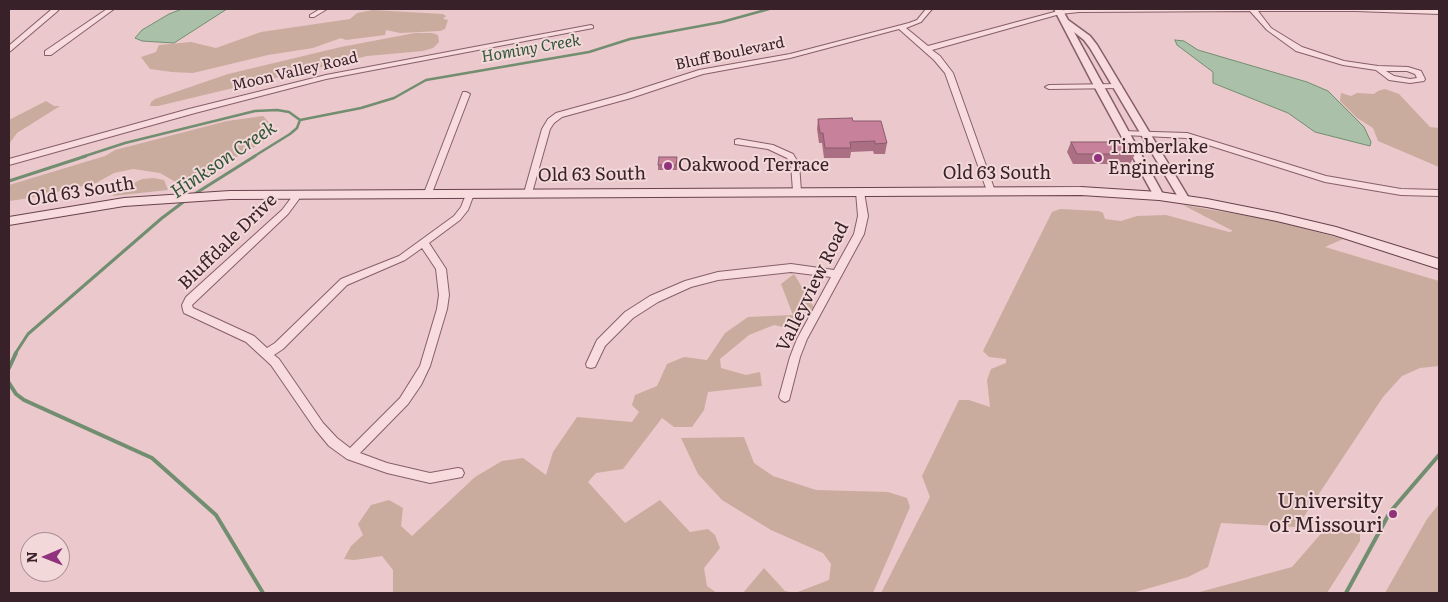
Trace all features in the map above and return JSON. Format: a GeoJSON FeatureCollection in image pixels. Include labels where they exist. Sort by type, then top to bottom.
{"type":"FeatureCollection","features":[{"type":"Feature","properties":{"kind":"main road","name":"Old 63 South"},"geometry":{"type":"LineString","coordinates":[[9,221],[150,199],[230,195],[1081,191],[1159,196],[1277,216],[1336,231],[1439,264]]}},
{"type":"Feature","properties":{"kind":"street"},"geometry":{"type":"LineString","coordinates":[[9,49],[56,9]]}},
{"type":"Feature","properties":{"kind":"street"},"geometry":{"type":"LineString","coordinates":[[48,53],[111,9]]}},
{"type":"Feature","properties":{"kind":"street"},"geometry":{"type":"LineString","coordinates":[[312,16],[324,9]]}},
{"type":"Feature","properties":{"kind":"street","name":"Bluff Boulevard"},"geometry":{"type":"LineString","coordinates":[[528,193],[546,129],[551,121],[559,115],[628,96],[702,72],[790,56],[901,27],[919,21],[929,9]]}},
{"type":"Feature","properties":{"kind":"street"},"geometry":{"type":"LineString","coordinates":[[927,49],[1079,10],[1365,10],[1439,12]]}},
{"type":"Feature","properties":{"kind":"street"},"geometry":{"type":"LineString","coordinates":[[1252,10],[1269,29],[1299,48],[1343,64],[1408,69],[1418,73],[1421,79],[1410,81],[1392,78],[1378,68]]}},
{"type":"Feature","properties":{"kind":"street"},"geometry":{"type":"LineString","coordinates":[[1061,14],[1098,86],[1159,196]]}},
{"type":"Feature","properties":{"kind":"street"},"geometry":{"type":"LineString","coordinates":[[1061,14],[1094,47],[1185,200]]}},
{"type":"Feature","properties":{"kind":"street"},"geometry":{"type":"LineString","coordinates":[[901,27],[944,66],[953,81],[992,192]]}},
{"type":"Feature","properties":{"kind":"street","name":"Moon Valley Road"},"geometry":{"type":"LineString","coordinates":[[9,162],[192,111],[326,77],[591,28]]}},
{"type":"Feature","properties":{"kind":"street"},"geometry":{"type":"LineString","coordinates":[[1049,87],[1118,86]]}},
{"type":"Feature","properties":{"kind":"street"},"geometry":{"type":"LineString","coordinates":[[428,193],[466,94]]}},
{"type":"Feature","properties":{"kind":"street"},"geometry":{"type":"LineString","coordinates":[[1124,134],[1187,136],[1325,179],[1401,192],[1439,193]]}},
{"type":"Feature","properties":{"kind":"street"},"geometry":{"type":"LineString","coordinates":[[738,142],[774,148],[792,158],[796,169],[797,191]]}},
{"type":"Feature","properties":{"kind":"street","name":"Valleyview Road"},"geometry":{"type":"LineString","coordinates":[[785,397],[795,357],[802,339],[862,225],[864,216],[860,192]]}},
{"type":"Feature","properties":{"kind":"street"},"geometry":{"type":"LineString","coordinates":[[267,354],[279,346],[344,282],[402,258],[462,212],[470,194]]}},
{"type":"Feature","properties":{"kind":"street","name":"Bluffdale Drive"},"geometry":{"type":"LineString","coordinates":[[298,195],[291,206],[196,294],[187,305],[191,313],[243,334],[267,354],[333,442],[352,454],[387,468],[430,478],[458,473]]}},
{"type":"Feature","properties":{"kind":"street"},"geometry":{"type":"LineString","coordinates":[[352,454],[404,401],[425,366],[442,309],[444,295],[441,269],[423,242]]}},
{"type":"Feature","properties":{"kind":"street"},"geometry":{"type":"LineString","coordinates":[[591,364],[601,343],[619,324],[641,307],[679,287],[712,277],[785,268],[806,268],[836,274]]}},
{"type":"Feature","properties":{"kind":"shaded area"},"geometry":{"type":"Polygon","coordinates":[[[182,9],[227,9],[174,43],[142,41],[135,38],[142,30],[169,14],[182,9]]]}},
{"type":"Feature","properties":{"kind":"shaded area"},"geometry":{"type":"Polygon","coordinates":[[[373,10],[443,14],[446,16],[443,19],[448,20],[445,29],[440,31],[400,33],[386,30],[385,35],[346,40],[341,38],[313,48],[268,55],[193,73],[150,69],[141,57],[156,52],[159,45],[191,42],[216,48],[261,32],[350,19],[357,13],[373,10]]]}},
{"type":"Feature","properties":{"kind":"shaded area"},"geometry":{"type":"Polygon","coordinates":[[[415,33],[438,35],[439,42],[433,48],[423,51],[367,56],[158,106],[150,106],[151,102],[155,99],[228,74],[341,47],[415,33]]]}},
{"type":"Feature","properties":{"kind":"shaded area"},"geometry":{"type":"Polygon","coordinates":[[[1175,40],[1184,41],[1198,50],[1307,82],[1328,91],[1364,127],[1371,142],[1370,146],[1315,132],[1288,113],[1213,83],[1213,72],[1177,45],[1175,40]]]}},
{"type":"Feature","properties":{"kind":"shaded area"},"geometry":{"type":"Polygon","coordinates":[[[1385,89],[1399,94],[1430,127],[1439,128],[1439,167],[1378,141],[1373,128],[1357,118],[1340,101],[1341,93],[1351,96],[1357,93],[1374,94],[1385,89]]]}},
{"type":"Feature","properties":{"kind":"shaded area"},"geometry":{"type":"Polygon","coordinates":[[[46,101],[54,106],[60,106],[17,133],[9,144],[9,120],[46,101]]]}},
{"type":"Feature","properties":{"kind":"shaded area"},"geometry":{"type":"Polygon","coordinates":[[[263,116],[275,129],[268,139],[230,161],[202,182],[184,187],[160,173],[133,169],[114,173],[96,183],[9,201],[9,185],[105,156],[115,150],[227,121],[263,116]]]}},
{"type":"Feature","properties":{"kind":"shaded area"},"geometry":{"type":"Polygon","coordinates":[[[154,178],[164,180],[168,190],[112,196],[142,179],[154,178]]]}},
{"type":"Feature","properties":{"kind":"shaded area"},"geometry":{"type":"Polygon","coordinates":[[[1183,205],[1272,220],[1343,239],[1325,247],[1439,281],[1439,366],[1420,368],[1402,376],[1383,397],[1297,527],[1221,523],[1208,567],[1188,577],[1132,593],[881,593],[930,497],[922,476],[959,400],[969,400],[990,407],[987,380],[991,369],[1006,363],[1006,359],[989,357],[983,351],[1052,212],[1060,209],[1099,211],[1103,213],[1105,219],[1121,221],[1137,216],[1166,215],[1229,232],[1233,231],[1183,205]]]}},
{"type":"Feature","properties":{"kind":"shaded area"},"geometry":{"type":"Polygon","coordinates":[[[794,274],[814,307],[796,330],[774,325],[749,335],[720,359],[721,368],[746,375],[760,372],[762,386],[708,392],[704,410],[692,427],[674,427],[662,418],[623,469],[596,473],[588,482],[625,523],[660,500],[690,532],[708,529],[715,535],[720,548],[704,568],[707,586],[717,593],[393,593],[393,570],[382,556],[354,560],[344,559],[351,546],[363,535],[358,524],[371,505],[389,500],[403,508],[401,526],[412,536],[475,477],[502,461],[523,458],[546,475],[553,452],[577,417],[632,422],[639,412],[632,405],[635,395],[657,386],[667,364],[684,357],[707,360],[725,333],[748,317],[793,315],[781,284],[794,274]]]}},
{"type":"Feature","properties":{"kind":"shaded area"},"geometry":{"type":"Polygon","coordinates":[[[744,437],[754,463],[773,476],[816,490],[888,492],[907,498],[910,507],[873,593],[795,593],[829,580],[831,564],[823,553],[771,530],[722,500],[698,474],[681,438],[744,437]]]}},
{"type":"Feature","properties":{"kind":"shaded area"},"geometry":{"type":"Polygon","coordinates":[[[1439,504],[1439,593],[1385,593],[1427,519],[1439,504]]]}},
{"type":"Feature","properties":{"kind":"shaded area"},"geometry":{"type":"Polygon","coordinates":[[[1325,529],[1360,534],[1360,541],[1327,593],[1196,593],[1292,567],[1325,529]]]}},
{"type":"Feature","properties":{"kind":"shaded area"},"geometry":{"type":"Polygon","coordinates":[[[764,568],[785,591],[795,593],[743,593],[764,568]]]}},
{"type":"Feature","properties":{"kind":"building"},"geometry":{"type":"Polygon","coordinates":[[[852,118],[853,121],[881,121],[887,143],[875,144],[875,141],[850,142],[851,148],[825,148],[823,133],[820,133],[818,119],[852,118]]]}},
{"type":"Feature","properties":{"kind":"building"},"geometry":{"type":"Polygon","coordinates":[[[1071,142],[1128,142],[1135,154],[1077,154],[1071,142]]]}},
{"type":"Feature","properties":{"kind":"building"},"geometry":{"type":"Polygon","coordinates":[[[659,157],[677,157],[676,165],[658,165],[659,157]]]}},
{"type":"Feature","properties":{"kind":"waterway","name":"Hominy Creek"},"geometry":{"type":"LineString","coordinates":[[300,120],[361,108],[394,98],[426,80],[589,52],[630,39],[722,22],[769,9]]}},
{"type":"Feature","properties":{"kind":"waterway","name":"Hinkson Creek"},"geometry":{"type":"LineString","coordinates":[[82,157],[125,143],[255,111],[277,110],[289,112],[300,120]]}},
{"type":"Feature","properties":{"kind":"waterway","name":"Hinkson Creek"},"geometry":{"type":"LineString","coordinates":[[253,157],[290,134],[297,128],[300,120]]}},
{"type":"Feature","properties":{"kind":"waterway","name":"Hinkson Creek"},"geometry":{"type":"LineString","coordinates":[[9,181],[86,156]]}},
{"type":"Feature","properties":{"kind":"waterway","name":"Hinkson Creek"},"geometry":{"type":"LineString","coordinates":[[193,195],[255,156]]}},
{"type":"Feature","properties":{"kind":"waterway","name":"Hinkson Creek"},"geometry":{"type":"LineString","coordinates":[[15,354],[28,334],[162,218],[186,200]]}},
{"type":"Feature","properties":{"kind":"waterway","name":"Hinkson Creek"},"geometry":{"type":"LineString","coordinates":[[9,368],[16,353]]}},
{"type":"Feature","properties":{"kind":"waterway","name":"Hinkson Creek"},"geometry":{"type":"LineString","coordinates":[[9,383],[16,394],[24,400],[152,458],[216,515],[263,593]]}},
{"type":"Feature","properties":{"kind":"waterway","name":"Hinkson Creek"},"geometry":{"type":"LineString","coordinates":[[1346,593],[1390,512],[1439,455]]}},
{"type":"Feature","properties":{"kind":"place","name":"Timberlake Engineering"},"geometry":{"type":"Point","coordinates":[1098,158]}},
{"type":"Feature","properties":{"kind":"place","name":"Oakwood Terrace"},"geometry":{"type":"Point","coordinates":[668,166]}},
{"type":"Feature","properties":{"kind":"place","name":"University of Missouri"},"geometry":{"type":"Point","coordinates":[1393,514]}}]}
